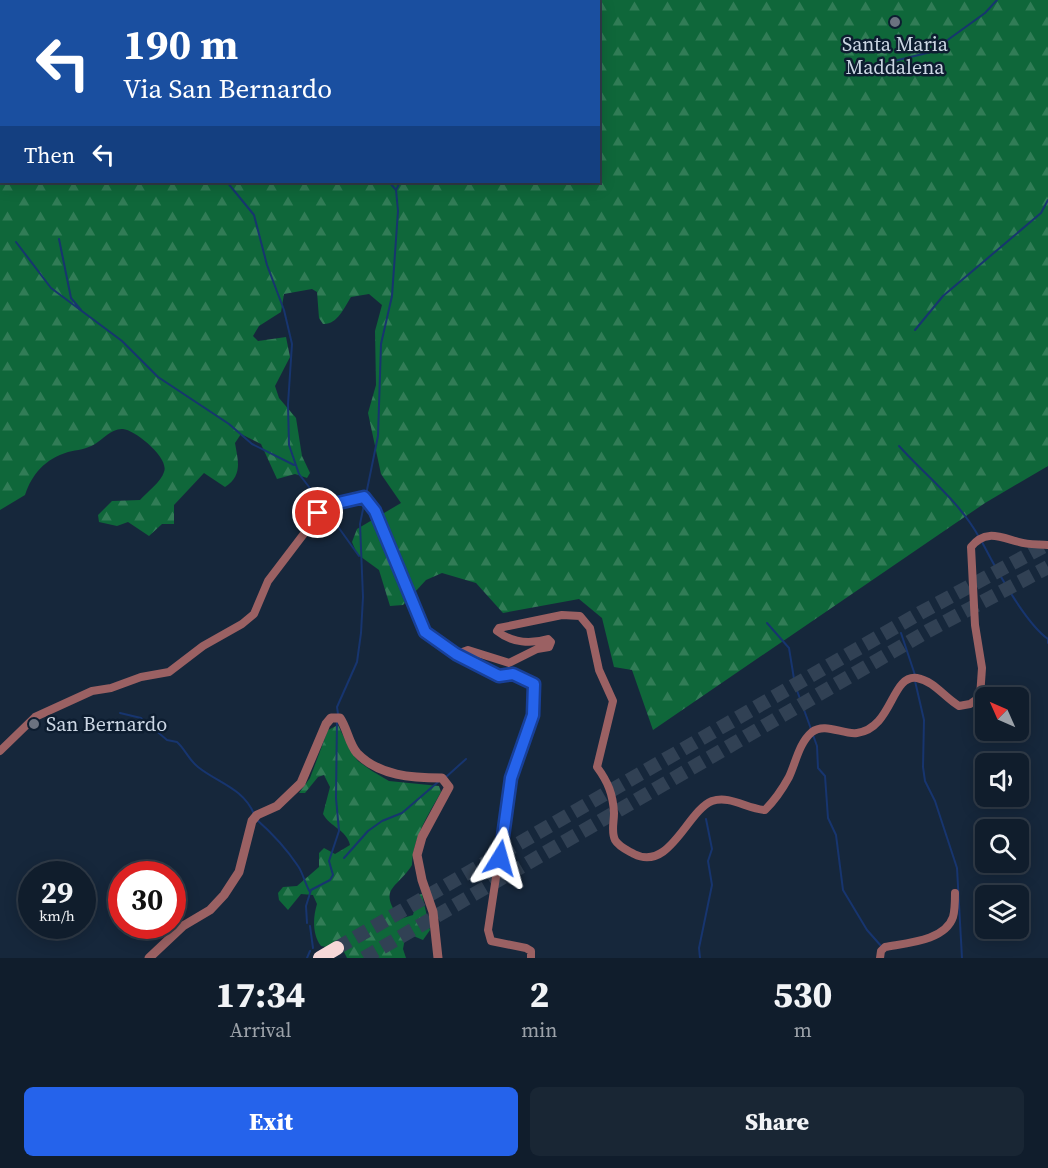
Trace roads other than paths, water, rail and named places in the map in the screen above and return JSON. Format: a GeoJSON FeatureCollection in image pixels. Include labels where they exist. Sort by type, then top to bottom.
{"type":"FeatureCollection","features":[{"type":"Feature","properties":{"kind":"highway"},"geometry":{"type":"LineString","coordinates":[[321,958],[338,948]]}},
{"type":"Feature","properties":{"kind":"street"},"geometry":{"type":"LineString","coordinates":[[0,752],[35,717],[92,691],[169,672],[202,646],[242,624],[254,614],[268,581],[325,506],[365,499],[375,511],[425,632],[456,654],[499,676],[513,674],[534,684],[533,715],[511,778],[488,930],[491,941],[526,948],[531,951],[531,958]]}},
{"type":"Feature","properties":{"kind":"street"},"geometry":{"type":"LineString","coordinates":[[456,654],[468,650],[509,663],[537,649],[549,647],[551,642],[548,639],[534,643],[521,641],[505,636],[497,631],[499,628],[562,615],[579,616],[590,628],[599,670],[613,701],[597,767],[608,782],[613,798],[613,833],[621,847],[647,857],[674,843],[702,807],[714,801],[727,800],[751,809],[765,810],[790,776],[804,741],[813,731],[823,728],[856,733],[869,728],[888,710],[898,686],[906,679],[917,678],[930,683],[959,706],[970,704],[980,697],[983,682],[975,625],[971,547],[977,540],[988,535],[1020,543],[1048,545]]}},
{"type":"Feature","properties":{"kind":"street"},"geometry":{"type":"LineString","coordinates":[[149,958],[183,926],[210,910],[224,895],[239,872],[252,821],[257,815],[277,806],[301,783],[321,733],[326,724],[337,718],[358,754],[381,768],[409,778],[442,778],[449,788],[422,837],[417,855],[422,880],[433,912],[438,958]]}},
{"type":"Feature","properties":{"kind":"street"},"geometry":{"type":"LineString","coordinates":[[882,952],[924,940],[939,933],[953,919],[956,893]]}},
{"type":"Feature","properties":{"kind":"waterway"},"geometry":{"type":"LineString","coordinates":[[890,62],[931,52],[985,13],[997,0]]}},
{"type":"Feature","properties":{"kind":"waterway"},"geometry":{"type":"LineString","coordinates":[[228,183],[254,215],[267,265],[284,310],[292,344],[288,404],[289,445],[299,474],[323,505]]}},
{"type":"Feature","properties":{"kind":"waterway"},"geometry":{"type":"LineString","coordinates":[[338,714],[337,707],[357,662],[361,633],[363,597],[360,524],[378,436],[381,344],[392,296],[398,211],[396,190],[390,183]]}},
{"type":"Feature","properties":{"kind":"waterway"},"geometry":{"type":"LineString","coordinates":[[396,190],[400,183]]}},
{"type":"Feature","properties":{"kind":"waterway"},"geometry":{"type":"LineString","coordinates":[[915,330],[943,296],[1041,213],[1048,200]]}},
{"type":"Feature","properties":{"kind":"waterway"},"geometry":{"type":"LineString","coordinates":[[59,239],[71,298],[81,310]]}},
{"type":"Feature","properties":{"kind":"waterway"},"geometry":{"type":"LineString","coordinates":[[16,242],[51,288],[122,341],[158,377],[229,424],[252,444],[294,465]]}},
{"type":"Feature","properties":{"kind":"waterway"},"geometry":{"type":"LineString","coordinates":[[899,446],[952,500],[979,537]]}},
{"type":"Feature","properties":{"kind":"waterway"},"geometry":{"type":"LineString","coordinates":[[326,510],[359,556]]}},
{"type":"Feature","properties":{"kind":"waterway"},"geometry":{"type":"LineString","coordinates":[[982,542],[1011,594],[1039,631],[1048,639],[1048,643]]}},
{"type":"Feature","properties":{"kind":"waterway"},"geometry":{"type":"LineString","coordinates":[[767,623],[789,648],[795,685],[811,729]]}},
{"type":"Feature","properties":{"kind":"waterway"},"geometry":{"type":"LineString","coordinates":[[901,633],[915,675]]}},
{"type":"Feature","properties":{"kind":"waterway"},"geometry":{"type":"LineString","coordinates":[[915,681],[924,720],[925,781],[935,801],[957,868],[962,958]]}},
{"type":"Feature","properties":{"kind":"waterway"},"geometry":{"type":"LineString","coordinates":[[120,713],[141,718],[167,740],[177,742],[198,767],[237,792],[254,814]]}},
{"type":"Feature","properties":{"kind":"waterway"},"geometry":{"type":"LineString","coordinates":[[307,923],[306,906],[311,890],[330,880],[333,875],[329,861],[339,831],[336,798],[337,719]]}},
{"type":"Feature","properties":{"kind":"waterway"},"geometry":{"type":"LineString","coordinates":[[813,735],[817,746],[818,768],[825,776],[828,818],[836,835],[843,890],[867,930],[882,947]]}},
{"type":"Feature","properties":{"kind":"waterway"},"geometry":{"type":"LineString","coordinates":[[446,777],[466,759]]}},
{"type":"Feature","properties":{"kind":"waterway"},"geometry":{"type":"LineString","coordinates":[[344,858],[368,831],[382,821],[402,813],[438,782]]}},
{"type":"Feature","properties":{"kind":"waterway"},"geometry":{"type":"LineString","coordinates":[[256,819],[279,841],[293,859],[310,892]]}},
{"type":"Feature","properties":{"kind":"waterway"},"geometry":{"type":"LineString","coordinates":[[700,958],[699,948],[712,885],[708,861],[712,849],[706,819]]}},
{"type":"Feature","properties":{"kind":"waterway"},"geometry":{"type":"LineString","coordinates":[[310,926],[313,948]]}},
{"type":"Feature","properties":{"kind":"waterway"},"geometry":{"type":"LineString","coordinates":[[307,958],[310,951]]}},
{"type":"Feature","properties":{"kind":"tunnel"},"geometry":{"type":"LineString","coordinates":[[337,948],[920,613],[1048,544]]}},
{"type":"Feature","properties":{"kind":"tunnel"},"geometry":{"type":"LineString","coordinates":[[364,958],[928,631],[1048,567]]}},
{"type":"Feature","properties":{"kind":"place","name":"Santa Maria Maddalena"},"geometry":{"type":"Point","coordinates":[895,22]}},
{"type":"Feature","properties":{"kind":"place","name":"San Bernardo"},"geometry":{"type":"Point","coordinates":[34,724]}}]}
